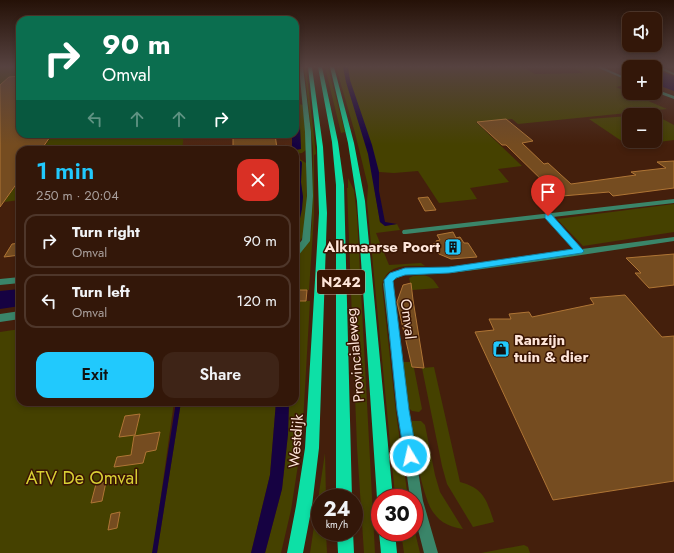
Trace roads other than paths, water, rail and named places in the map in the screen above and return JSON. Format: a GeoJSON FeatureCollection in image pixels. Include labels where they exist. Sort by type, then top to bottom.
{"type":"FeatureCollection","features":[{"type":"Feature","properties":{"kind":"main road","name":"Westdijk"},"geometry":{"type":"LineString","coordinates":[[295,553],[304,506],[312,448],[323,213],[320,147],[313,93]]}},
{"type":"Feature","properties":{"kind":"main road","name":"Provincialeweg"},"geometry":{"type":"LineString","coordinates":[[325,93],[335,142],[340,185],[344,489]]}},
{"type":"Feature","properties":{"kind":"main road","name":"Provincialeweg"},"geometry":{"type":"LineString","coordinates":[[338,93],[351,142],[361,201],[384,489]]}},
{"type":"Feature","properties":{"kind":"main road"},"geometry":{"type":"LineString","coordinates":[[345,541],[346,553]]}},
{"type":"Feature","properties":{"kind":"main road"},"geometry":{"type":"LineString","coordinates":[[388,541],[389,553]]}},
{"type":"Feature","properties":{"kind":"street"},"geometry":{"type":"LineString","coordinates":[[299,249],[306,241],[310,196],[308,132],[304,93]]}},
{"type":"Feature","properties":{"kind":"street"},"geometry":{"type":"LineString","coordinates":[[662,93],[674,98]]}},
{"type":"Feature","properties":{"kind":"street"},"geometry":{"type":"LineString","coordinates":[[406,232],[674,201]]}},
{"type":"Feature","properties":{"kind":"street"},"geometry":{"type":"LineString","coordinates":[[548,216],[579,251]]}},
{"type":"Feature","properties":{"kind":"street","name":"Omval"},"geometry":{"type":"LineString","coordinates":[[431,553],[416,493],[403,410],[388,280],[393,276],[405,272],[449,270],[674,239]]}},
{"type":"Feature","properties":{"kind":"street"},"geometry":{"type":"LineString","coordinates":[[0,282],[16,280]]}},
{"type":"Feature","properties":{"kind":"street"},"geometry":{"type":"LineString","coordinates":[[0,318],[16,316]]}},
{"type":"Feature","properties":{"kind":"place","name":"Alkmaarse Poort"},"geometry":{"type":"Point","coordinates":[453,247]}},
{"type":"Feature","properties":{"kind":"place","name":"Ranzijn tuin & dier"},"geometry":{"type":"Point","coordinates":[501,349]}},
{"type":"Feature","properties":{"kind":"park label","name":"ATV De Omval"},"geometry":{"type":"Point","coordinates":[82,478]}}]}
